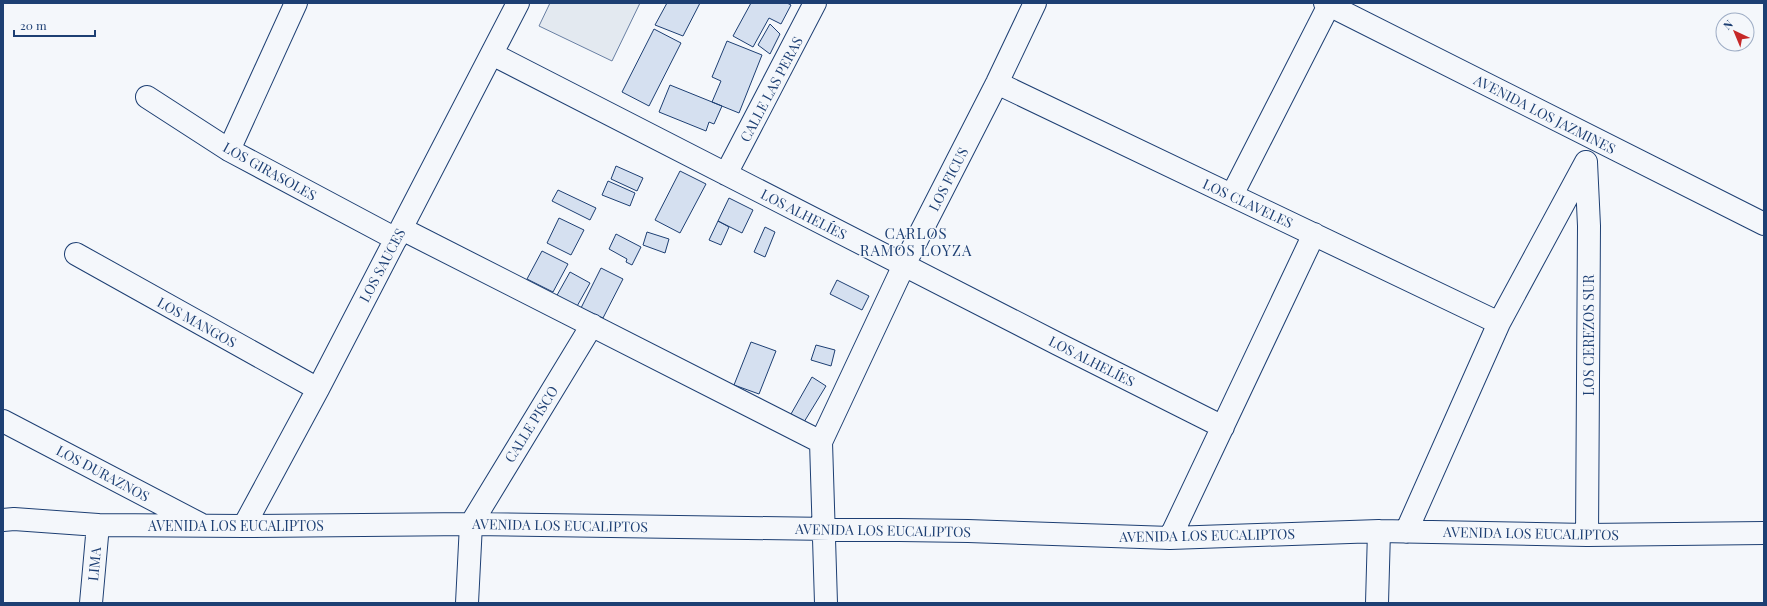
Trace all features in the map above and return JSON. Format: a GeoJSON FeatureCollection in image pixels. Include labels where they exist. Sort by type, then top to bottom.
{"type":"FeatureCollection","features":[{"type":"Feature","properties":{"kind":"street"},"geometry":{"type":"LineString","coordinates":[[229,150],[296,3]]}},
{"type":"Feature","properties":{"kind":"street","name":"LOS SAUCES"},"geometry":{"type":"LineString","coordinates":[[244,526],[318,389],[518,3]]}},
{"type":"Feature","properties":{"kind":"street","name":"CALLE LAS PERAS"},"geometry":{"type":"LineString","coordinates":[[726,174],[815,3]]}},
{"type":"Feature","properties":{"kind":"street","name":"LOS FICUS"},"geometry":{"type":"LineString","coordinates":[[821,442],[904,265],[997,83],[1035,3]]}},
{"type":"Feature","properties":{"kind":"street"},"geometry":{"type":"LineString","coordinates":[[1232,195],[1327,4]]}},
{"type":"Feature","properties":{"kind":"street","name":"AVENIDA LOS JAZMINES"},"geometry":{"type":"LineString","coordinates":[[1327,4],[1764,224]]}},
{"type":"Feature","properties":{"kind":"street","name":"LOS ALHELÍES"},"geometry":{"type":"LineString","coordinates":[[492,54],[1223,427]]}},
{"type":"Feature","properties":{"kind":"street","name":"LOS CLAVELES"},"geometry":{"type":"LineString","coordinates":[[997,83],[1499,323]]}},
{"type":"Feature","properties":{"kind":"street","name":"LOS GIRASOLES"},"geometry":{"type":"LineString","coordinates":[[147,98],[229,150],[399,234],[592,325],[821,442]]}},
{"type":"Feature","properties":{"kind":"street","name":"LOS CEREZOS SUR"},"geometry":{"type":"LineString","coordinates":[[1586,135],[1589,226],[1587,535]]}},
{"type":"Feature","properties":{"kind":"street"},"geometry":{"type":"LineString","coordinates":[[1406,532],[1499,323],[1586,162]]}},
{"type":"Feature","properties":{"kind":"street"},"geometry":{"type":"LineString","coordinates":[[1170,538],[1314,234]]}},
{"type":"Feature","properties":{"kind":"street","name":"LOS MANGOS"},"geometry":{"type":"LineString","coordinates":[[76,254],[318,389]]}},
{"type":"Feature","properties":{"kind":"street","name":"CALLE PISCO"},"geometry":{"type":"LineString","coordinates":[[470,524],[592,325]]}},
{"type":"Feature","properties":{"kind":"street","name":"LOS DURAZNOS"},"geometry":{"type":"LineString","coordinates":[[3,420],[204,526]]}},
{"type":"Feature","properties":{"kind":"street"},"geometry":{"type":"LineString","coordinates":[[821,442],[826,603]]}},
{"type":"Feature","properties":{"kind":"street","name":"AVENIDA LOS EUCALIPTOS"},"geometry":{"type":"LineString","coordinates":[[3,520],[14,519],[98,525],[244,526],[470,524],[968,531],[1170,538],[1379,531],[1587,535],[1764,533]]}},
{"type":"Feature","properties":{"kind":"street"},"geometry":{"type":"LineString","coordinates":[[467,603],[470,524]]}},
{"type":"Feature","properties":{"kind":"street","name":"LIMA"},"geometry":{"type":"LineString","coordinates":[[91,603],[98,525]]}},
{"type":"Feature","properties":{"kind":"street"},"geometry":{"type":"LineString","coordinates":[[1377,603],[1379,531]]}},
{"type":"Feature","properties":{"kind":"shaded area"},"geometry":{"type":"Polygon","coordinates":[[[550,3],[640,3],[612,61],[539,26],[550,3]]]}},
{"type":"Feature","properties":{"kind":"building"},"geometry":{"type":"Polygon","coordinates":[[[667,3],[700,3],[683,36],[655,25],[667,3]]]}},
{"type":"Feature","properties":{"kind":"building"},"geometry":{"type":"Polygon","coordinates":[[[751,3],[787,3],[791,5],[781,24],[769,18],[753,47],[733,36],[751,3]]]}},
{"type":"Feature","properties":{"kind":"building"},"geometry":{"type":"Polygon","coordinates":[[[770,24],[780,34],[770,54],[758,45],[770,24]]]}},
{"type":"Feature","properties":{"kind":"building"},"geometry":{"type":"Polygon","coordinates":[[[654,29],[681,43],[649,106],[622,92],[654,29]]]}},
{"type":"Feature","properties":{"kind":"building"},"geometry":{"type":"Polygon","coordinates":[[[727,41],[762,55],[739,113],[712,102],[721,81],[712,77],[727,41]]]}},
{"type":"Feature","properties":{"kind":"building"},"geometry":{"type":"Polygon","coordinates":[[[670,85],[722,106],[714,124],[709,122],[706,131],[659,112],[670,85]]]}},
{"type":"Feature","properties":{"kind":"building"},"geometry":{"type":"Polygon","coordinates":[[[616,166],[643,178],[637,191],[611,179],[616,166]]]}},
{"type":"Feature","properties":{"kind":"building"},"geometry":{"type":"Polygon","coordinates":[[[680,171],[706,184],[680,233],[655,220],[680,171]]]}},
{"type":"Feature","properties":{"kind":"building"},"geometry":{"type":"Polygon","coordinates":[[[608,181],[635,193],[630,206],[602,195],[608,181]]]}},
{"type":"Feature","properties":{"kind":"building"},"geometry":{"type":"Polygon","coordinates":[[[558,190],[596,208],[590,220],[552,201],[558,190]]]}},
{"type":"Feature","properties":{"kind":"building"},"geometry":{"type":"Polygon","coordinates":[[[729,198],[753,210],[742,233],[718,221],[729,198]]]}},
{"type":"Feature","properties":{"kind":"building"},"geometry":{"type":"Polygon","coordinates":[[[559,218],[584,230],[571,255],[547,243],[559,218]]]}},
{"type":"Feature","properties":{"kind":"building"},"geometry":{"type":"Polygon","coordinates":[[[718,221],[729,227],[721,245],[709,240],[718,221]]]}},
{"type":"Feature","properties":{"kind":"building"},"geometry":{"type":"Polygon","coordinates":[[[765,227],[775,232],[765,257],[754,252],[765,227]]]}},
{"type":"Feature","properties":{"kind":"building"},"geometry":{"type":"Polygon","coordinates":[[[647,232],[669,239],[665,253],[643,245],[647,232]]]}},
{"type":"Feature","properties":{"kind":"building"},"geometry":{"type":"Polygon","coordinates":[[[616,234],[641,247],[632,265],[626,262],[627,259],[609,249],[616,234]]]}},
{"type":"Feature","properties":{"kind":"building"},"geometry":{"type":"Polygon","coordinates":[[[542,251],[568,264],[553,292],[527,279],[542,251]]]}},
{"type":"Feature","properties":{"kind":"building"},"geometry":{"type":"Polygon","coordinates":[[[601,268],[623,279],[603,318],[581,308],[601,268]]]}},
{"type":"Feature","properties":{"kind":"building"},"geometry":{"type":"Polygon","coordinates":[[[570,272],[590,283],[576,308],[556,297],[570,272]]]}},
{"type":"Feature","properties":{"kind":"building"},"geometry":{"type":"Polygon","coordinates":[[[837,280],[869,296],[862,310],[830,294],[837,280]]]}},
{"type":"Feature","properties":{"kind":"building"},"geometry":{"type":"Polygon","coordinates":[[[751,342],[776,351],[759,394],[734,385],[751,342]]]}},
{"type":"Feature","properties":{"kind":"building"},"geometry":{"type":"Polygon","coordinates":[[[816,345],[835,350],[831,366],[811,360],[816,345]]]}},
{"type":"Feature","properties":{"kind":"building"},"geometry":{"type":"Polygon","coordinates":[[[812,377],[826,386],[804,422],[791,414],[812,377]]]}},
{"type":"Feature","properties":{"kind":"district","name":"CARLOS RAMOS LOYZA"},"geometry":{"type":"Point","coordinates":[916,242]}}]}
